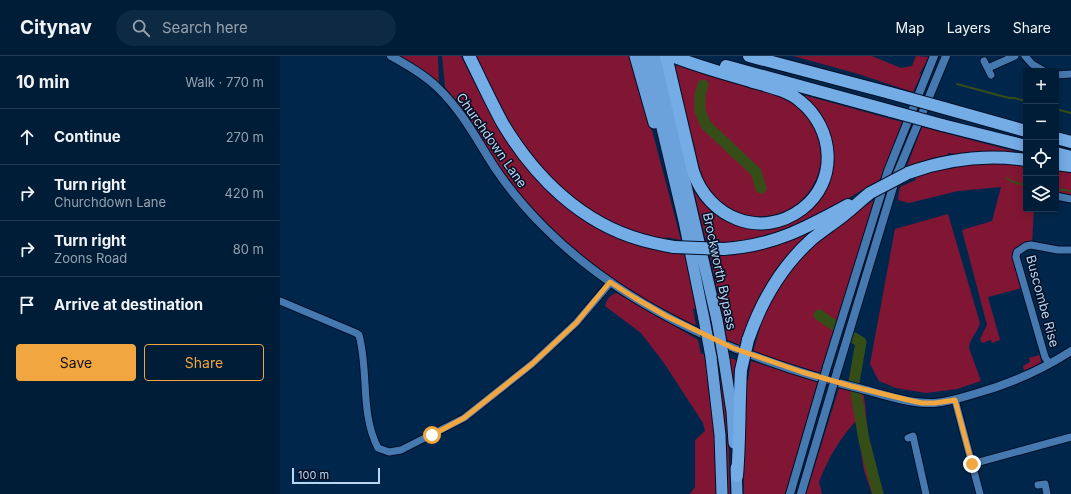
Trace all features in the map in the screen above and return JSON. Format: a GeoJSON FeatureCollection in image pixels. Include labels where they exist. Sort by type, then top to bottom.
{"type":"FeatureCollection","features":[{"type":"Feature","properties":{"kind":"highway"},"geometry":{"type":"LineString","coordinates":[[469,56],[503,123],[515,142],[536,170],[560,194],[585,213],[614,229],[641,240],[674,247],[711,250],[751,246],[790,235],[908,173],[945,161],[961,158],[990,156],[1023,160]]}},
{"type":"Feature","properties":{"kind":"highway"},"geometry":{"type":"LineString","coordinates":[[635,56],[642,84],[684,221]]}},
{"type":"Feature","properties":{"kind":"highway","name":"Brockworth Bypass"},"geometry":{"type":"LineString","coordinates":[[645,56],[684,221],[711,357],[719,421],[722,464],[722,494]]}},
{"type":"Feature","properties":{"kind":"highway","name":"Brockworth Bypass"},"geometry":{"type":"LineString","coordinates":[[656,56],[717,320],[732,412],[737,494]]}},
{"type":"Feature","properties":{"kind":"highway"},"geometry":{"type":"LineString","coordinates":[[666,56],[694,171],[706,197],[726,214],[748,222],[765,223],[781,220],[802,208],[812,198],[822,183],[828,160],[826,138],[813,113],[800,100],[774,88],[691,59]]}},
{"type":"Feature","properties":{"kind":"highway"},"geometry":{"type":"LineString","coordinates":[[672,56],[691,59],[1023,145]]}},
{"type":"Feature","properties":{"kind":"highway"},"geometry":{"type":"LineString","coordinates":[[749,56],[1023,130]]}},
{"type":"Feature","properties":{"kind":"highway"},"geometry":{"type":"LineString","coordinates":[[1059,139],[1071,142]]}},
{"type":"Feature","properties":{"kind":"highway"},"geometry":{"type":"LineString","coordinates":[[1059,154],[1071,157]]}},
{"type":"Feature","properties":{"kind":"highway"},"geometry":{"type":"LineString","coordinates":[[1059,164],[1071,166]]}},
{"type":"Feature","properties":{"kind":"highway"},"geometry":{"type":"LineString","coordinates":[[737,476],[740,450],[739,420],[741,370],[748,340],[764,301],[788,265],[813,239],[846,214],[870,193]]}},
{"type":"Feature","properties":{"kind":"street","name":"Churchdown Lane"},"geometry":{"type":"LineString","coordinates":[[391,56],[430,81],[448,98],[464,118],[503,179],[536,220],[572,253],[610,282],[635,298],[666,316],[733,348],[802,372],[851,386],[922,403],[955,400],[1023,378],[1071,351]]}},
{"type":"Feature","properties":{"kind":"street"},"geometry":{"type":"LineString","coordinates":[[790,494],[827,367],[888,171],[934,56]]}},
{"type":"Feature","properties":{"kind":"street"},"geometry":{"type":"LineString","coordinates":[[801,494],[897,174],[946,56]]}},
{"type":"Feature","properties":{"kind":"street"},"geometry":{"type":"LineString","coordinates":[[984,61],[989,71],[1015,56]]}},
{"type":"Feature","properties":{"kind":"street"},"geometry":{"type":"LineString","coordinates":[[1025,56],[1032,64],[1039,68]]}},
{"type":"Feature","properties":{"kind":"street"},"geometry":{"type":"LineString","coordinates":[[1059,75],[1071,74]]}},
{"type":"Feature","properties":{"kind":"street"},"geometry":{"type":"LineString","coordinates":[[1059,197],[1071,199]]}},
{"type":"Feature","properties":{"kind":"street","name":"Buscombe Rise"},"geometry":{"type":"LineString","coordinates":[[1049,364],[1043,351],[1016,257],[1017,252],[1026,246],[1031,245],[1058,250],[1071,250]]}},
{"type":"Feature","properties":{"kind":"street"},"geometry":{"type":"LineString","coordinates":[[280,301],[359,335],[361,341],[368,418],[372,434],[378,448],[389,452],[401,450],[464,418],[532,364],[576,323],[610,282]]}},
{"type":"Feature","properties":{"kind":"street"},"geometry":{"type":"LineString","coordinates":[[955,400],[980,494]]}},
{"type":"Feature","properties":{"kind":"street"},"geometry":{"type":"LineString","coordinates":[[908,438],[913,436],[926,494]]}},
{"type":"Feature","properties":{"kind":"street"},"geometry":{"type":"LineString","coordinates":[[972,464],[1071,437]]}},
{"type":"Feature","properties":{"kind":"street"},"geometry":{"type":"LineString","coordinates":[[1044,484],[1047,494]]}},
{"type":"Feature","properties":{"kind":"shaded area"},"geometry":{"type":"Polygon","coordinates":[[[396,56],[438,56],[439,84],[396,56]]]}},
{"type":"Feature","properties":{"kind":"shaded area"},"geometry":{"type":"Polygon","coordinates":[[[442,56],[461,56],[490,114],[505,137],[607,232],[655,250],[685,255],[697,309],[693,309],[696,326],[655,305],[609,276],[558,237],[521,197],[493,158],[476,129],[445,87],[442,56]]]}},
{"type":"Feature","properties":{"kind":"shaded area"},"geometry":{"type":"Polygon","coordinates":[[[476,56],[629,56],[653,134],[681,240],[666,237],[665,240],[650,237],[620,227],[584,206],[557,184],[520,142],[476,56]]]}},
{"type":"Feature","properties":{"kind":"shaded area"},"geometry":{"type":"Polygon","coordinates":[[[793,56],[872,56],[901,68],[912,66],[916,56],[929,57],[920,73],[921,75],[913,92],[855,73],[793,56]]]}},
{"type":"Feature","properties":{"kind":"shaded area"},"geometry":{"type":"Polygon","coordinates":[[[663,63],[700,191],[758,226],[812,204],[829,139],[785,90],[902,122],[881,179],[813,219],[777,234],[724,245],[723,242],[706,241],[663,63]]]}},
{"type":"Feature","properties":{"kind":"shaded area"},"geometry":{"type":"Polygon","coordinates":[[[675,65],[774,94],[787,99],[798,107],[813,125],[821,145],[820,165],[814,184],[801,200],[784,211],[764,216],[736,212],[725,206],[716,198],[709,190],[700,171],[684,110],[675,65]]]}},
{"type":"Feature","properties":{"kind":"shaded area"},"geometry":{"type":"Polygon","coordinates":[[[922,127],[1017,152],[1017,154],[952,155],[951,153],[948,153],[948,155],[932,158],[907,166],[922,127]]]}},
{"type":"Feature","properties":{"kind":"shaded area"},"geometry":{"type":"Polygon","coordinates":[[[973,163],[1023,165],[1023,212],[1034,212],[1032,244],[1023,243],[1015,249],[1025,287],[988,297],[1000,340],[992,343],[991,340],[982,343],[980,339],[987,325],[962,230],[992,221],[1001,187],[958,191],[909,203],[898,200],[900,187],[916,180],[915,178],[950,166],[951,169],[953,166],[973,163]]]}},
{"type":"Feature","properties":{"kind":"shaded area"},"geometry":{"type":"Polygon","coordinates":[[[1059,171],[1071,173],[1071,196],[1059,194],[1059,171]]]}},
{"type":"Feature","properties":{"kind":"shaded area"},"geometry":{"type":"Polygon","coordinates":[[[876,199],[820,373],[753,352],[760,328],[757,327],[770,299],[800,259],[822,238],[855,212],[876,199]]]}},
{"type":"Feature","properties":{"kind":"shaded area"},"geometry":{"type":"Polygon","coordinates":[[[948,214],[980,323],[970,342],[969,348],[981,381],[957,389],[926,393],[896,388],[879,381],[870,364],[895,229],[948,214]]]}},
{"type":"Feature","properties":{"kind":"shaded area"},"geometry":{"type":"Polygon","coordinates":[[[819,226],[798,250],[743,348],[728,343],[710,256],[726,256],[726,254],[819,226]]]}},
{"type":"Feature","properties":{"kind":"shaded area"},"geometry":{"type":"Polygon","coordinates":[[[616,293],[636,303],[698,340],[701,354],[706,354],[715,439],[717,494],[690,494],[695,487],[695,440],[705,431],[703,423],[664,363],[641,333],[605,306],[609,298],[616,293]]]}},
{"type":"Feature","properties":{"kind":"shaded area"},"geometry":{"type":"Polygon","coordinates":[[[1040,355],[1041,364],[1024,371],[1023,366],[1030,362],[1029,358],[1040,355]]]}},
{"type":"Feature","properties":{"kind":"shaded area"},"geometry":{"type":"Polygon","coordinates":[[[719,356],[728,425],[730,494],[726,494],[724,417],[716,357],[719,356]]]}},
{"type":"Feature","properties":{"kind":"shaded area"},"geometry":{"type":"Polygon","coordinates":[[[730,358],[739,361],[737,388],[733,388],[730,358]]]}},
{"type":"Feature","properties":{"kind":"shaded area"},"geometry":{"type":"Polygon","coordinates":[[[751,361],[818,382],[786,494],[744,494],[744,380],[748,380],[751,361]]]}},
{"type":"Feature","properties":{"kind":"shaded area"},"geometry":{"type":"Polygon","coordinates":[[[839,388],[864,395],[869,443],[881,494],[872,494],[864,470],[856,421],[839,442],[826,465],[819,482],[822,494],[806,494],[839,388]]]}},
{"type":"Feature","properties":{"kind":"waterway"},"geometry":{"type":"LineString","coordinates":[[957,84],[1023,100]]}},
{"type":"Feature","properties":{"kind":"waterway"},"geometry":{"type":"LineString","coordinates":[[703,85],[700,95],[700,111],[706,125],[756,172],[761,188]]}},
{"type":"Feature","properties":{"kind":"waterway"},"geometry":{"type":"LineString","coordinates":[[1059,110],[1071,113]]}},
{"type":"Feature","properties":{"kind":"waterway"},"geometry":{"type":"LineString","coordinates":[[1007,178],[1013,182],[1023,184]]}},
{"type":"Feature","properties":{"kind":"waterway"},"geometry":{"type":"LineString","coordinates":[[1059,189],[1071,191]]}},
{"type":"Feature","properties":{"kind":"waterway"},"geometry":{"type":"LineString","coordinates":[[819,315],[834,325]]}},
{"type":"Feature","properties":{"kind":"waterway"},"geometry":{"type":"LineString","coordinates":[[854,338],[861,342],[854,382]]}},
{"type":"Feature","properties":{"kind":"waterway"},"geometry":{"type":"LineString","coordinates":[[856,393],[864,440],[878,494]]}},
{"type":"Feature","properties":{"kind":"route"},"geometry":{"type":"LineString","coordinates":[[432,435],[464,418],[532,364],[576,323],[610,282],[666,316],[733,348],[802,372],[851,386],[922,403],[955,400],[972,464]]}}]}
